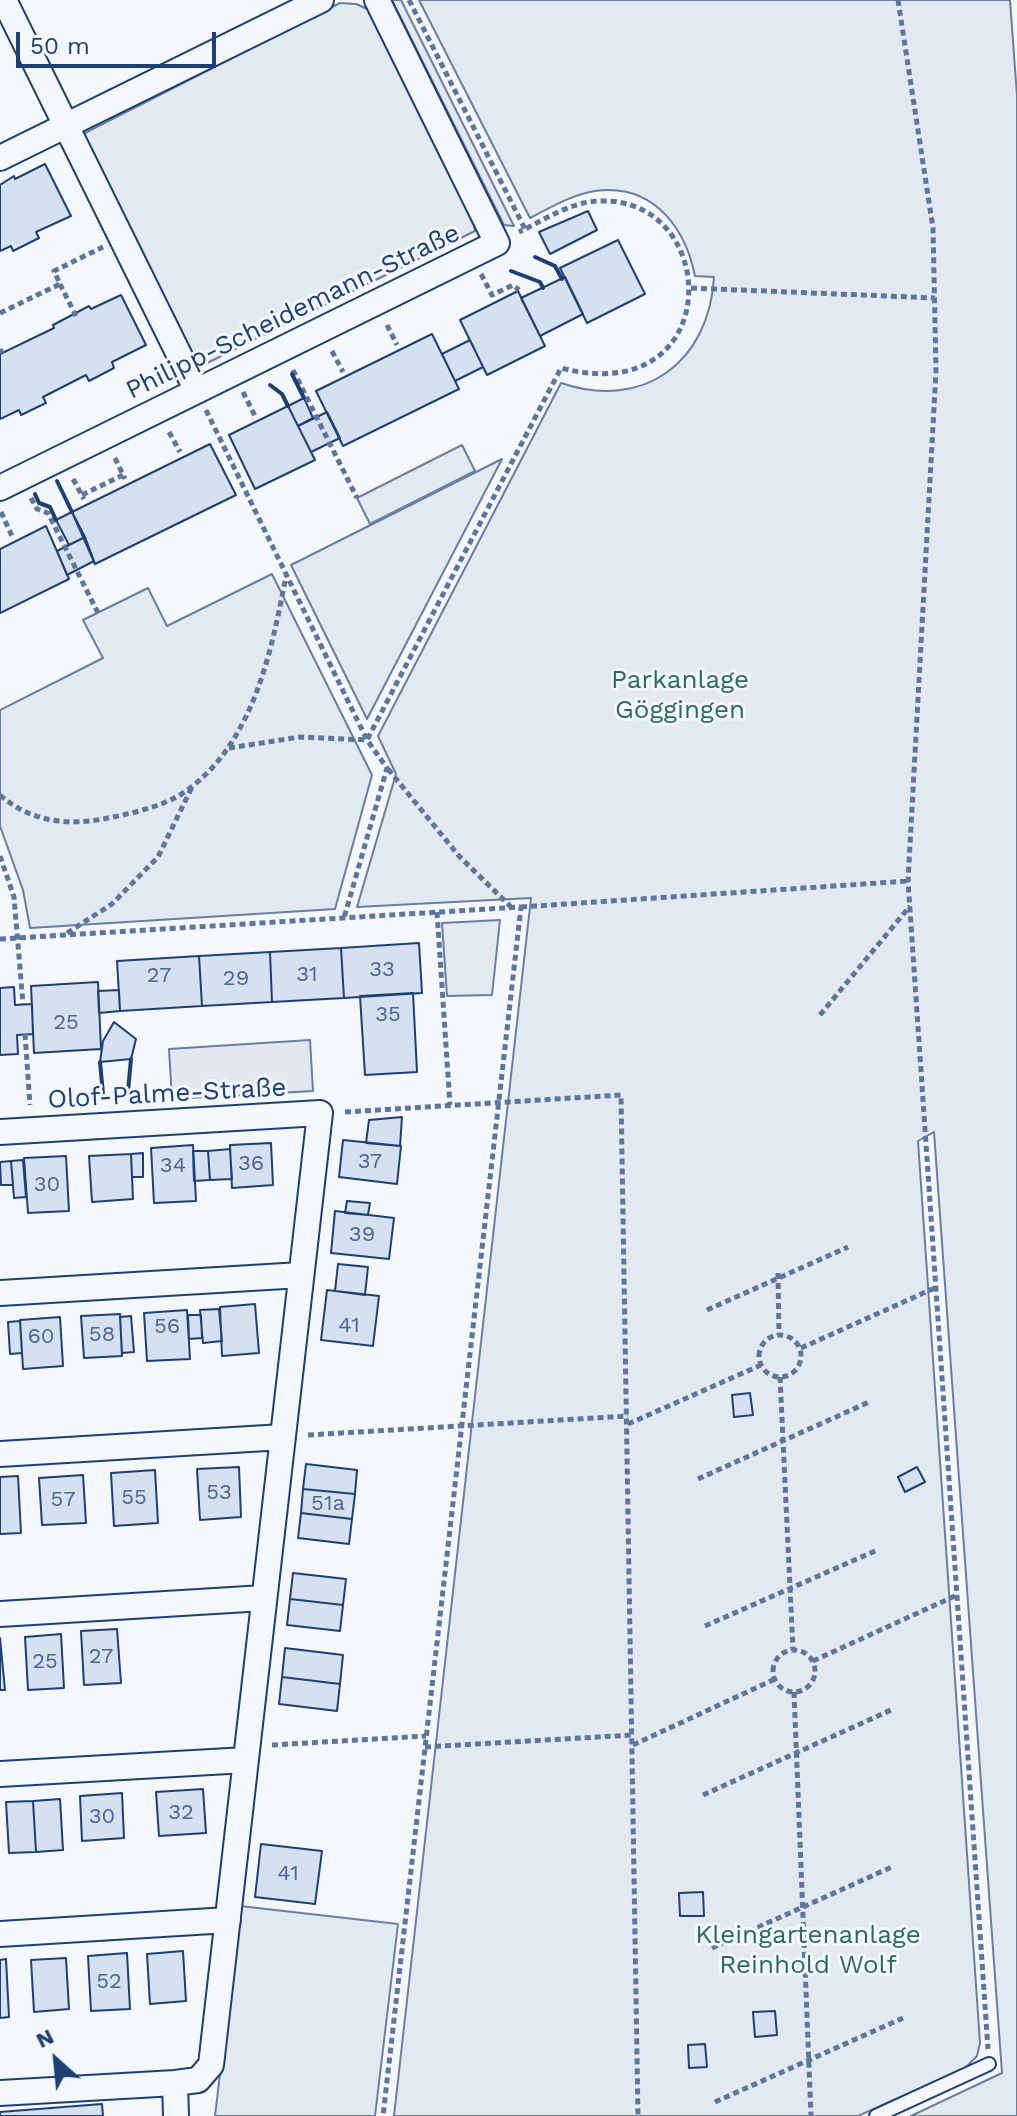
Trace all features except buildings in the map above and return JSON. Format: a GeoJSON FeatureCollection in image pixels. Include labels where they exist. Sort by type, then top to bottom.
{"type":"FeatureCollection","features":[{"type":"Feature","properties":{"kind":"street"},"geometry":{"type":"LineString","coordinates":[[4,0],[197,391]]}},
{"type":"Feature","properties":{"kind":"street"},"geometry":{"type":"LineString","coordinates":[[0,158],[321,0]]}},
{"type":"Feature","properties":{"kind":"street","name":"Philipp-Scheidemann-Straße"},"geometry":{"type":"LineString","coordinates":[[10,483],[497,243],[377,0]]}},
{"type":"Feature","properties":{"kind":"street","name":"Olof-Palme-Straße"},"geometry":{"type":"LineString","coordinates":[[0,1132],[320,1113],[211,2065],[198,2080],[175,2083]]}},
{"type":"Feature","properties":{"kind":"street"},"geometry":{"type":"LineString","coordinates":[[0,1293],[301,1275]]}},
{"type":"Feature","properties":{"kind":"street"},"geometry":{"type":"LineString","coordinates":[[0,1454],[283,1437]]}},
{"type":"Feature","properties":{"kind":"street"},"geometry":{"type":"LineString","coordinates":[[0,1614],[264,1598]]}},
{"type":"Feature","properties":{"kind":"street"},"geometry":{"type":"LineString","coordinates":[[0,1774],[247,1753]]}},
{"type":"Feature","properties":{"kind":"street"},"geometry":{"type":"LineString","coordinates":[[0,1934],[228,1920]]}},
{"type":"Feature","properties":{"kind":"street"},"geometry":{"type":"LineString","coordinates":[[0,2093],[175,2083],[176,2116]]}},
{"type":"Feature","properties":{"kind":"lane"},"geometry":{"type":"LineString","coordinates":[[876,2116],[989,2064]]}},
{"type":"Feature","properties":{"kind":"path"},"geometry":{"type":"LineString","coordinates":[[409,0],[525,229]]}},
{"type":"Feature","properties":{"kind":"path"},"geometry":{"type":"LineString","coordinates":[[898,0],[933,228],[936,371],[908,881],[989,2064]]}},
{"type":"Feature","properties":{"kind":"path"},"geometry":{"type":"LineString","coordinates":[[367,740],[561,368],[606,375],[643,365],[679,335],[688,314],[691,288],[670,233],[636,207],[612,202],[588,202],[566,209],[497,243]]}},
{"type":"Feature","properties":{"kind":"path"},"geometry":{"type":"LineString","coordinates":[[76,316],[54,271],[121,238]]}},
{"type":"Feature","properties":{"kind":"path"},"geometry":{"type":"LineString","coordinates":[[472,255],[490,298],[513,285],[519,290]]}},
{"type":"Feature","properties":{"kind":"path"},"geometry":{"type":"LineString","coordinates":[[0,313],[60,284]]}},
{"type":"Feature","properties":{"kind":"path"},"geometry":{"type":"LineString","coordinates":[[691,288],[935,298]]}},
{"type":"Feature","properties":{"kind":"path"},"geometry":{"type":"LineString","coordinates":[[283,349],[357,498]]}},
{"type":"Feature","properties":{"kind":"path"},"geometry":{"type":"LineString","coordinates":[[197,391],[367,740],[459,856],[512,908]]}},
{"type":"Feature","properties":{"kind":"path"},"geometry":{"type":"LineString","coordinates":[[82,495],[123,475]]}},
{"type":"Feature","properties":{"kind":"path"},"geometry":{"type":"LineString","coordinates":[[10,483],[37,509],[48,513],[98,613]]}},
{"type":"Feature","properties":{"kind":"path"},"geometry":{"type":"LineString","coordinates":[[0,511],[12,536]]}},
{"type":"Feature","properties":{"kind":"path"},"geometry":{"type":"LineString","coordinates":[[64,935],[112,904],[158,857],[193,786],[229,748],[269,661],[287,575]]}},
{"type":"Feature","properties":{"kind":"path"},"geometry":{"type":"LineString","coordinates":[[229,748],[300,737],[367,740]]}},
{"type":"Feature","properties":{"kind":"path"},"geometry":{"type":"LineString","coordinates":[[343,918],[387,768]]}},
{"type":"Feature","properties":{"kind":"path"},"geometry":{"type":"LineString","coordinates":[[0,795],[9,803],[58,824],[144,811],[193,786]]}},
{"type":"Feature","properties":{"kind":"path"},"geometry":{"type":"LineString","coordinates":[[0,856],[14,897],[23,1004]]}},
{"type":"Feature","properties":{"kind":"path"},"geometry":{"type":"LineString","coordinates":[[0,939],[908,881]]}},
{"type":"Feature","properties":{"kind":"path"},"geometry":{"type":"LineString","coordinates":[[820,1015],[910,906]]}},
{"type":"Feature","properties":{"kind":"path"},"geometry":{"type":"LineString","coordinates":[[383,2116],[521,907]]}},
{"type":"Feature","properties":{"kind":"path"},"geometry":{"type":"LineString","coordinates":[[437,912],[450,1105]]}},
{"type":"Feature","properties":{"kind":"path"},"geometry":{"type":"LineString","coordinates":[[25,1034],[31,1131]]}},
{"type":"Feature","properties":{"kind":"path"},"geometry":{"type":"LineString","coordinates":[[320,1113],[621,1095],[638,2116]]}},
{"type":"Feature","properties":{"kind":"path"},"geometry":{"type":"LineString","coordinates":[[707,1310],[848,1247]]}},
{"type":"Feature","properties":{"kind":"path"},"geometry":{"type":"LineString","coordinates":[[778,1276],[779,1335]]}},
{"type":"Feature","properties":{"kind":"path"},"geometry":{"type":"LineString","coordinates":[[801,1348],[937,1287]]}},
{"type":"Feature","properties":{"kind":"path"},"geometry":{"type":"LineString","coordinates":[[779,1335],[792,1338],[801,1348],[798,1368],[780,1377],[767,1373],[761,1365],[761,1347],[779,1335]]}},
{"type":"Feature","properties":{"kind":"path"},"geometry":{"type":"LineString","coordinates":[[628,1424],[761,1365]]}},
{"type":"Feature","properties":{"kind":"path"},"geometry":{"type":"LineString","coordinates":[[780,1377],[793,1650]]}},
{"type":"Feature","properties":{"kind":"path"},"geometry":{"type":"LineString","coordinates":[[698,1479],[869,1402]]}},
{"type":"Feature","properties":{"kind":"path"},"geometry":{"type":"LineString","coordinates":[[283,1437],[628,1416]]}},
{"type":"Feature","properties":{"kind":"path"},"geometry":{"type":"LineString","coordinates":[[705,1626],[875,1551]]}},
{"type":"Feature","properties":{"kind":"path"},"geometry":{"type":"LineString","coordinates":[[813,1661],[957,1595]]}},
{"type":"Feature","properties":{"kind":"path"},"geometry":{"type":"LineString","coordinates":[[793,1650],[806,1653],[813,1661],[816,1670],[812,1683],[794,1692],[781,1688],[775,1679],[775,1661],[793,1650]]}},
{"type":"Feature","properties":{"kind":"path"},"geometry":{"type":"LineString","coordinates":[[633,1745],[775,1679]]}},
{"type":"Feature","properties":{"kind":"path"},"geometry":{"type":"LineString","coordinates":[[794,1692],[811,2116]]}},
{"type":"Feature","properties":{"kind":"path"},"geometry":{"type":"LineString","coordinates":[[703,1795],[891,1710]]}},
{"type":"Feature","properties":{"kind":"path"},"geometry":{"type":"LineString","coordinates":[[425,1747],[632,1735]]}},
{"type":"Feature","properties":{"kind":"path"},"geometry":{"type":"LineString","coordinates":[[247,1753],[426,1736]]}},
{"type":"Feature","properties":{"kind":"path"},"geometry":{"type":"LineString","coordinates":[[712,1948],[894,1866]]}},
{"type":"Feature","properties":{"kind":"path"},"geometry":{"type":"LineString","coordinates":[[715,2102],[903,2018]]}},
{"type":"Feature","properties":{"kind":"green space"},"geometry":{"type":"Polygon","coordinates":[[[392,0],[401,0],[514,226],[504,225],[392,0]]]}},
{"type":"Feature","properties":{"kind":"green space","name":"Parkanlage Göggingen"},"geometry":{"type":"Polygon","coordinates":[[[419,0],[1010,0],[1017,96],[1017,2116],[911,2116],[1002,2073],[934,1132],[918,1141],[980,2043],[977,2056],[965,2068],[858,2116],[394,2116],[531,898],[357,907],[396,774],[378,736],[561,383],[591,390],[619,390],[644,384],[666,373],[685,356],[700,334],[714,277],[695,276],[691,259],[676,228],[654,204],[640,196],[605,190],[585,193],[530,218],[419,0]]]}},
{"type":"Feature","properties":{"kind":"green space"},"geometry":{"type":"Polygon","coordinates":[[[340,3],[356,4],[372,11],[473,212],[475,231],[197,368],[81,135],[340,3]]]}},
{"type":"Feature","properties":{"kind":"green space"},"geometry":{"type":"Polygon","coordinates":[[[462,445],[475,471],[370,524],[357,498],[462,445]]]}},
{"type":"Feature","properties":{"kind":"green space"},"geometry":{"type":"Polygon","coordinates":[[[502,459],[367,719],[291,565],[502,459]]]}},
{"type":"Feature","properties":{"kind":"green space"},"geometry":{"type":"Polygon","coordinates":[[[272,574],[372,775],[335,909],[30,928],[23,890],[0,826],[0,710],[103,658],[83,620],[148,588],[167,626],[272,574]]]}},
{"type":"Feature","properties":{"kind":"green space"},"geometry":{"type":"Polygon","coordinates":[[[500,920],[492,995],[447,996],[442,923],[500,920]]]}},
{"type":"Feature","properties":{"kind":"green space"},"geometry":{"type":"Polygon","coordinates":[[[240,1906],[398,1924],[375,2116],[215,2116],[240,1906]]]}},
{"type":"Feature","properties":{"kind":"shaded area"},"geometry":{"type":"Polygon","coordinates":[[[310,1040],[313,1091],[172,1099],[169,1049],[310,1040]]]}},
{"type":"Feature","properties":{"kind":"wall"},"geometry":{"type":"LineString","coordinates":[[535,257],[555,266],[562,279]]}},
{"type":"Feature","properties":{"kind":"wall"},"geometry":{"type":"LineString","coordinates":[[511,271],[540,282],[543,288]]}},
{"type":"Feature","properties":{"kind":"wall"},"geometry":{"type":"LineString","coordinates":[[292,374],[304,398]]}},
{"type":"Feature","properties":{"kind":"wall"},"geometry":{"type":"LineString","coordinates":[[270,385],[282,394],[288,406]]}},
{"type":"Feature","properties":{"kind":"wall"},"geometry":{"type":"LineString","coordinates":[[57,481],[72,512]]}},
{"type":"Feature","properties":{"kind":"wall"},"geometry":{"type":"LineString","coordinates":[[35,494],[39,503],[50,507],[56,520]]}},
{"type":"Feature","properties":{"kind":"wall"},"geometry":{"type":"LineString","coordinates":[[128,1091],[131,1059]]}},
{"type":"Feature","properties":{"kind":"wall"},"geometry":{"type":"LineString","coordinates":[[100,1062],[103,1094]]}},
{"type":"Feature","properties":{"kind":"park label","name":"Kleingartenanlage Reinhold Wolf"},"geometry":{"type":"Point","coordinates":[808,1950]}}]}
